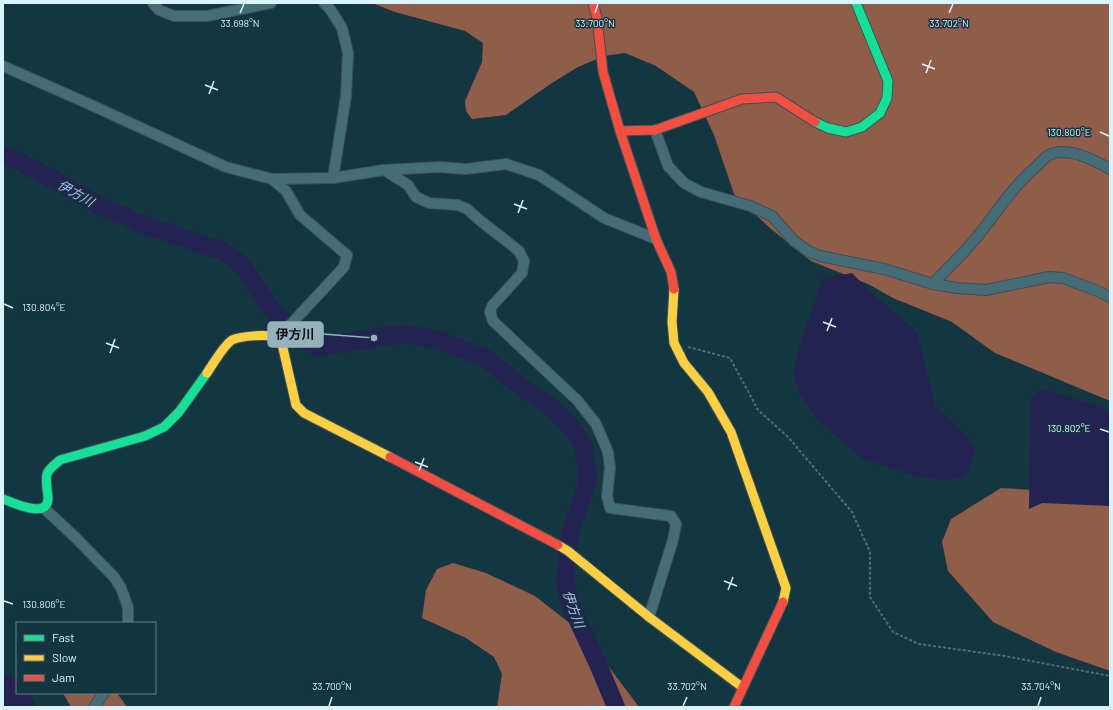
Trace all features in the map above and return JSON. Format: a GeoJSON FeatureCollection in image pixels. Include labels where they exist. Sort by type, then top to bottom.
{"type":"FeatureCollection","features":[{"type":"Feature","properties":{"kind":"street"},"geometry":{"type":"LineString","coordinates":[[153,3],[159,10],[174,16],[207,16],[271,3]]}},
{"type":"Feature","properties":{"kind":"street"},"geometry":{"type":"LineString","coordinates":[[324,3],[330,8],[342,28],[348,53],[346,96],[333,178]]}},
{"type":"Feature","properties":{"kind":"street"},"geometry":{"type":"LineString","coordinates":[[593,3],[597,18],[603,72],[620,131],[656,239],[671,272],[674,289],[672,322],[674,343],[684,363],[708,392],[731,432],[786,588],[785,598],[742,687],[734,707]]}},
{"type":"Feature","properties":{"kind":"street"},"geometry":{"type":"LineString","coordinates":[[620,131],[655,130],[742,99],[776,97],[828,128],[846,132],[862,127],[880,113],[887,98],[888,81],[856,3]]}},
{"type":"Feature","properties":{"kind":"street"},"geometry":{"type":"LineString","coordinates":[[3,66],[226,167],[272,179],[333,178],[384,170],[439,167],[466,169],[506,164],[539,175],[604,218],[656,239]]}},
{"type":"Feature","properties":{"kind":"street"},"geometry":{"type":"LineString","coordinates":[[655,130],[668,166],[684,184],[701,192],[750,206],[772,216],[794,241],[808,251],[820,256],[884,268],[933,284],[957,288],[986,290],[1049,277],[1063,278],[1110,297]]}},
{"type":"Feature","properties":{"kind":"street"},"geometry":{"type":"LineString","coordinates":[[933,284],[975,239],[992,218],[1006,197],[1028,173],[1049,155],[1061,152],[1073,153],[1100,163],[1110,169]]}},
{"type":"Feature","properties":{"kind":"street"},"geometry":{"type":"LineString","coordinates":[[384,170],[408,185],[416,196],[429,202],[458,205],[468,209],[519,251],[524,261],[522,273],[492,306],[490,312],[493,321],[578,401],[596,424],[608,452],[610,468],[607,496],[610,508],[671,516],[676,524],[673,540],[649,617]]}},
{"type":"Feature","properties":{"kind":"street"},"geometry":{"type":"LineString","coordinates":[[272,179],[286,191],[300,215],[346,255],[344,267],[278,338]]}},
{"type":"Feature","properties":{"kind":"street"},"geometry":{"type":"LineString","coordinates":[[3,499],[37,510],[44,508],[47,505],[48,499],[47,474],[50,469],[60,460],[145,436],[164,427],[179,412],[228,344],[234,340],[246,337],[272,336],[278,338],[282,344],[296,406],[304,413],[548,539],[568,551],[649,617],[742,687]]}},
{"type":"Feature","properties":{"kind":"street"},"geometry":{"type":"LineString","coordinates":[[44,508],[114,577],[121,588],[128,606],[128,622]]}},
{"type":"Feature","properties":{"kind":"street"},"geometry":{"type":"LineString","coordinates":[[94,707],[103,694]]}},
{"type":"Feature","properties":{"kind":"path"},"geometry":{"type":"LineString","coordinates":[[674,343],[730,358],[758,410],[788,437],[852,512],[870,552],[870,597],[893,632],[919,644],[1005,656],[1110,676]]}},
{"type":"Feature","properties":{"kind":"shaded area"},"geometry":{"type":"Polygon","coordinates":[[[372,3],[1110,3],[1110,401],[995,353],[952,322],[893,298],[868,284],[811,261],[771,229],[734,194],[714,135],[694,92],[656,66],[625,53],[604,56],[578,67],[506,115],[472,119],[466,111],[465,101],[482,62],[483,43],[465,31],[395,12],[372,3]]]}},
{"type":"Feature","properties":{"kind":"shaded area"},"geometry":{"type":"Polygon","coordinates":[[[852,273],[874,295],[917,332],[935,406],[966,435],[976,449],[966,477],[947,480],[915,476],[861,458],[817,419],[800,394],[793,374],[799,349],[823,278],[852,273]]]}},
{"type":"Feature","properties":{"kind":"shaded area"},"geometry":{"type":"Polygon","coordinates":[[[1042,389],[1101,407],[1110,414],[1110,506],[1042,503],[1029,509],[1030,411],[1032,396],[1042,389]]]}},
{"type":"Feature","properties":{"kind":"shaded area"},"geometry":{"type":"Polygon","coordinates":[[[1001,488],[1110,495],[1110,671],[1056,652],[993,622],[948,571],[942,542],[951,519],[1001,488]]]}},
{"type":"Feature","properties":{"kind":"shaded area"},"geometry":{"type":"Polygon","coordinates":[[[453,563],[486,573],[535,596],[585,635],[639,707],[497,707],[502,674],[494,657],[466,638],[422,618],[426,590],[437,569],[453,563]]]}},
{"type":"Feature","properties":{"kind":"shaded area"},"geometry":{"type":"Polygon","coordinates":[[[3,673],[16,679],[16,694],[30,694],[37,707],[3,707],[3,673]]]}},
{"type":"Feature","properties":{"kind":"shaded area"},"geometry":{"type":"Polygon","coordinates":[[[64,694],[118,694],[127,707],[71,707],[64,694]]]}},
{"type":"Feature","properties":{"kind":"waterway","name":"伊方川"},"geometry":{"type":"LineString","coordinates":[[3,155],[18,161],[100,206],[136,222],[222,251],[234,258],[244,268],[267,304],[302,339],[318,347],[401,334],[438,340],[487,359],[525,390],[547,404],[564,419],[578,437],[584,449],[588,480],[570,533],[565,582],[571,606],[616,707]]}},
{"type":"Feature","properties":{"kind":"traffic: fast"},"geometry":{"type":"LineString","coordinates":[[815,122],[828,128],[846,132],[862,127],[880,113],[887,98],[888,81],[856,3]]}},
{"type":"Feature","properties":{"kind":"traffic: fast"},"geometry":{"type":"LineString","coordinates":[[3,499],[29,508],[42,508],[46,505],[48,499],[46,483],[47,474],[60,460],[145,436],[164,427],[179,412],[207,373]]}},
{"type":"Feature","properties":{"kind":"traffic: slow"},"geometry":{"type":"LineString","coordinates":[[674,289],[672,322],[674,343],[684,363],[708,392],[731,432],[786,588],[783,602]]}},
{"type":"Feature","properties":{"kind":"traffic: slow"},"geometry":{"type":"LineString","coordinates":[[207,373],[222,350],[232,340],[241,337],[254,336],[276,337],[282,344],[296,405],[304,413],[390,457]]}},
{"type":"Feature","properties":{"kind":"traffic: slow"},"geometry":{"type":"LineString","coordinates":[[558,545],[568,551],[649,617],[742,687]]}},
{"type":"Feature","properties":{"kind":"traffic: jam"},"geometry":{"type":"LineString","coordinates":[[593,3],[597,18],[603,72],[620,131],[656,239],[671,272],[674,289]]}},
{"type":"Feature","properties":{"kind":"traffic: jam"},"geometry":{"type":"LineString","coordinates":[[620,131],[655,130],[742,99],[776,97],[815,122]]}},
{"type":"Feature","properties":{"kind":"traffic: jam"},"geometry":{"type":"LineString","coordinates":[[390,457],[558,545]]}},
{"type":"Feature","properties":{"kind":"traffic: jam"},"geometry":{"type":"LineString","coordinates":[[734,707],[783,602]]}},
{"type":"Feature","properties":{"kind":"place","name":"伊方川"},"geometry":{"type":"Point","coordinates":[374,338]}}]}
